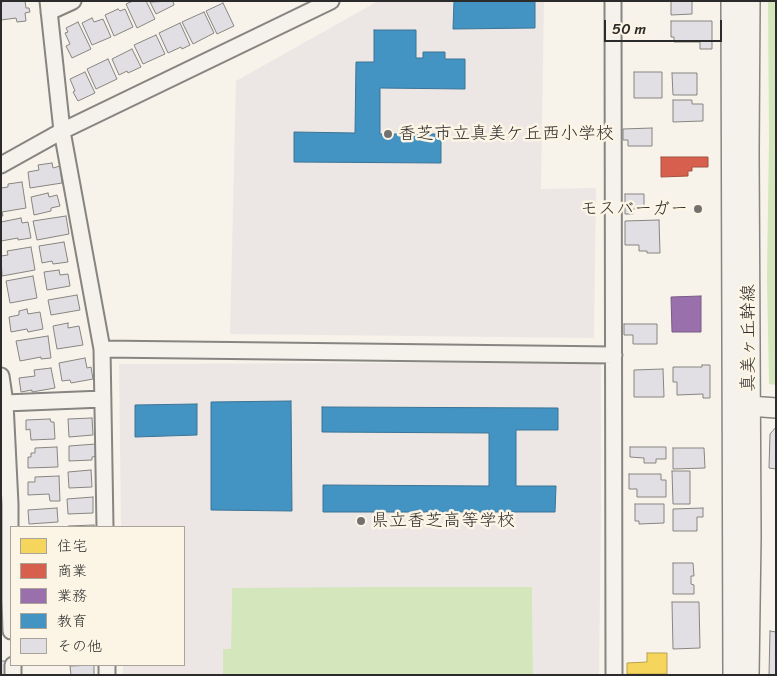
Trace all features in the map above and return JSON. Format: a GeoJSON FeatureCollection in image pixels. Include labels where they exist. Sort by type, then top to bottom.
{"type":"FeatureCollection","features":[{"type":"Feature","properties":{"kind":"street"},"geometry":{"type":"LineString","coordinates":[[73,1],[49,7],[62,131],[102,349],[105,526]]}},
{"type":"Feature","properties":{"kind":"street"},"geometry":{"type":"LineString","coordinates":[[1,165],[62,131],[331,1]]}},
{"type":"Feature","properties":{"kind":"street"},"geometry":{"type":"LineString","coordinates":[[612,1],[614,675]]}},
{"type":"Feature","properties":{"kind":"street","name":"真美ヶ丘幹線"},"geometry":{"type":"LineString","coordinates":[[731,1],[741,405],[751,537],[749,675]]}},
{"type":"Feature","properties":{"kind":"street","name":"真美ヶ丘幹線"},"geometry":{"type":"LineString","coordinates":[[733,675],[749,152],[750,1]]}},
{"type":"Feature","properties":{"kind":"street"},"geometry":{"type":"LineString","coordinates":[[102,349],[614,355]]}},
{"type":"Feature","properties":{"kind":"street"},"geometry":{"type":"LineString","coordinates":[[1,376],[5,403],[6,600],[10,625]]}},
{"type":"Feature","properties":{"kind":"street"},"geometry":{"type":"LineString","coordinates":[[5,403],[103,399]]}},
{"type":"Feature","properties":{"kind":"street"},"geometry":{"type":"LineString","coordinates":[[741,405],[776,408]]}},
{"type":"Feature","properties":{"kind":"shaded area","name":"香芝市立真美ケ丘西小学校"},"geometry":{"type":"Polygon","coordinates":[[[378,1],[544,1],[541,189],[596,188],[594,338],[230,334],[236,81],[378,1]]]}},
{"type":"Feature","properties":{"kind":"shaded area","name":"県立香芝高等学校"},"geometry":{"type":"Polygon","coordinates":[[[601,362],[599,675],[533,675],[532,587],[232,589],[231,650],[223,650],[223,675],[123,675],[123,666],[185,666],[185,526],[121,526],[119,364],[601,362]],[[211,402],[211,510],[291,511],[211,402]],[[197,404],[135,405],[135,436],[197,435],[197,404]],[[322,407],[322,432],[489,433],[489,486],[323,485],[323,512],[555,512],[555,487],[516,486],[516,430],[558,430],[558,408],[322,407]]]}},
{"type":"Feature","properties":{"kind":"green space"},"geometry":{"type":"Polygon","coordinates":[[[768,1],[776,1],[776,385],[769,384],[767,277],[768,1]]]}},
{"type":"Feature","properties":{"kind":"green space"},"geometry":{"type":"Polygon","coordinates":[[[532,587],[533,675],[223,675],[223,649],[231,649],[232,588],[532,587]]]}},
{"type":"Feature","properties":{"kind":"building: 住宅"},"geometry":{"type":"Polygon","coordinates":[[[647,653],[667,653],[667,674],[627,674],[627,663],[647,662],[647,653]]]}},
{"type":"Feature","properties":{"kind":"building: 商業"},"geometry":{"type":"Polygon","coordinates":[[[661,157],[708,157],[708,167],[692,167],[692,171],[688,171],[688,176],[661,177],[661,157]]]}},
{"type":"Feature","properties":{"kind":"building: 業務"},"geometry":{"type":"Polygon","coordinates":[[[701,296],[701,332],[672,332],[671,297],[701,296]]]}},
{"type":"Feature","properties":{"kind":"building: 教育"},"geometry":{"type":"Polygon","coordinates":[[[454,1],[535,1],[535,28],[453,29],[454,1]]]}},
{"type":"Feature","properties":{"kind":"building: 教育"},"geometry":{"type":"Polygon","coordinates":[[[374,30],[416,30],[416,58],[423,58],[423,52],[445,52],[445,59],[465,59],[465,89],[380,88],[380,134],[441,134],[441,163],[294,162],[294,132],[355,133],[356,62],[374,62],[374,30]]]}},
{"type":"Feature","properties":{"kind":"building: 教育"},"geometry":{"type":"Polygon","coordinates":[[[291,401],[292,511],[211,510],[211,402],[291,401]]]}},
{"type":"Feature","properties":{"kind":"building: 教育"},"geometry":{"type":"Polygon","coordinates":[[[197,404],[197,435],[135,437],[135,405],[197,404]]]}},
{"type":"Feature","properties":{"kind":"building: 教育"},"geometry":{"type":"Polygon","coordinates":[[[322,407],[558,408],[558,430],[516,430],[516,486],[556,486],[555,512],[323,512],[323,485],[489,486],[489,433],[322,432],[322,407]]]}},
{"type":"Feature","properties":{"kind":"building: その他"},"geometry":{"type":"Polygon","coordinates":[[[25,1],[26,8],[29,8],[30,12],[25,13],[26,21],[17,22],[16,18],[1,20],[1,2],[25,1]]]}},
{"type":"Feature","properties":{"kind":"building: その他"},"geometry":{"type":"Polygon","coordinates":[[[133,1],[146,1],[155,19],[137,28],[126,4],[133,1]]]}},
{"type":"Feature","properties":{"kind":"building: その他"},"geometry":{"type":"Polygon","coordinates":[[[173,1],[174,5],[156,14],[150,2],[173,1]]]}},
{"type":"Feature","properties":{"kind":"building: その他"},"geometry":{"type":"Polygon","coordinates":[[[671,1],[692,1],[692,14],[671,15],[671,1]]]}},
{"type":"Feature","properties":{"kind":"building: その他"},"geometry":{"type":"Polygon","coordinates":[[[223,3],[234,26],[217,34],[206,11],[223,3]]]}},
{"type":"Feature","properties":{"kind":"building: その他"},"geometry":{"type":"Polygon","coordinates":[[[118,9],[120,11],[125,9],[133,27],[114,36],[105,15],[118,9]]]}},
{"type":"Feature","properties":{"kind":"building: その他"},"geometry":{"type":"Polygon","coordinates":[[[204,12],[214,33],[193,44],[182,22],[204,12]]]}},
{"type":"Feature","properties":{"kind":"building: その他"},"geometry":{"type":"Polygon","coordinates":[[[92,18],[94,22],[103,19],[111,37],[92,45],[82,23],[92,18]]]}},
{"type":"Feature","properties":{"kind":"building: その他"},"geometry":{"type":"Polygon","coordinates":[[[671,21],[712,21],[712,49],[700,49],[700,42],[674,42],[674,37],[671,37],[671,21]]]}},
{"type":"Feature","properties":{"kind":"building: その他"},"geometry":{"type":"Polygon","coordinates":[[[78,22],[91,49],[72,58],[66,46],[70,44],[65,33],[68,32],[66,28],[78,22]]]}},
{"type":"Feature","properties":{"kind":"building: その他"},"geometry":{"type":"Polygon","coordinates":[[[180,23],[190,45],[168,53],[159,33],[180,23]]]}},
{"type":"Feature","properties":{"kind":"building: その他"},"geometry":{"type":"Polygon","coordinates":[[[156,35],[165,54],[143,64],[134,45],[156,35]]]}},
{"type":"Feature","properties":{"kind":"building: その他"},"geometry":{"type":"Polygon","coordinates":[[[132,49],[141,67],[119,75],[112,59],[132,49]]]}},
{"type":"Feature","properties":{"kind":"building: その他"},"geometry":{"type":"Polygon","coordinates":[[[108,59],[117,79],[96,89],[87,69],[108,59]]]}},
{"type":"Feature","properties":{"kind":"building: その他"},"geometry":{"type":"Polygon","coordinates":[[[85,72],[95,93],[78,101],[73,92],[75,91],[70,79],[85,72]]]}},
{"type":"Feature","properties":{"kind":"building: その他"},"geometry":{"type":"Polygon","coordinates":[[[634,72],[662,72],[662,98],[634,98],[634,72]]]}},
{"type":"Feature","properties":{"kind":"building: その他"},"geometry":{"type":"Polygon","coordinates":[[[672,73],[697,73],[697,95],[673,95],[672,73]]]}},
{"type":"Feature","properties":{"kind":"building: その他"},"geometry":{"type":"Polygon","coordinates":[[[673,100],[692,100],[692,104],[703,104],[703,121],[673,122],[673,100]]]}},
{"type":"Feature","properties":{"kind":"building: その他"},"geometry":{"type":"Polygon","coordinates":[[[652,128],[652,146],[628,146],[628,140],[623,140],[623,129],[652,128]]]}},
{"type":"Feature","properties":{"kind":"building: その他"},"geometry":{"type":"Polygon","coordinates":[[[52,163],[53,168],[60,166],[62,183],[30,188],[28,172],[39,170],[38,165],[52,163]]]}},
{"type":"Feature","properties":{"kind":"building: その他"},"geometry":{"type":"Polygon","coordinates":[[[22,182],[26,208],[2,212],[3,216],[1,216],[1,188],[8,187],[8,184],[22,182]]]}},
{"type":"Feature","properties":{"kind":"building: その他"},"geometry":{"type":"Polygon","coordinates":[[[48,193],[49,197],[57,195],[60,206],[51,208],[51,211],[34,215],[31,197],[48,193]]]}},
{"type":"Feature","properties":{"kind":"building: その他"},"geometry":{"type":"Polygon","coordinates":[[[625,194],[644,194],[644,209],[633,209],[633,214],[625,214],[625,194]]]}},
{"type":"Feature","properties":{"kind":"building: その他"},"geometry":{"type":"Polygon","coordinates":[[[66,216],[69,234],[37,240],[33,221],[66,216]]]}},
{"type":"Feature","properties":{"kind":"building: その他"},"geometry":{"type":"Polygon","coordinates":[[[21,218],[22,223],[28,222],[31,238],[1,241],[1,222],[21,218]]]}},
{"type":"Feature","properties":{"kind":"building: その他"},"geometry":{"type":"Polygon","coordinates":[[[659,220],[660,253],[639,251],[639,245],[625,245],[625,221],[659,220]]]}},
{"type":"Feature","properties":{"kind":"building: その他"},"geometry":{"type":"Polygon","coordinates":[[[64,242],[68,262],[53,264],[52,261],[42,263],[39,246],[64,242]]]}},
{"type":"Feature","properties":{"kind":"building: その他"},"geometry":{"type":"Polygon","coordinates":[[[31,247],[35,270],[2,276],[1,256],[8,255],[7,251],[31,247]]]}},
{"type":"Feature","properties":{"kind":"building: その他"},"geometry":{"type":"Polygon","coordinates":[[[59,270],[60,275],[68,274],[70,286],[47,290],[44,272],[59,270]]]}},
{"type":"Feature","properties":{"kind":"building: その他"},"geometry":{"type":"Polygon","coordinates":[[[33,276],[37,298],[10,303],[6,281],[33,276]]]}},
{"type":"Feature","properties":{"kind":"building: その他"},"geometry":{"type":"Polygon","coordinates":[[[77,295],[80,310],[51,315],[48,300],[77,295]]]}},
{"type":"Feature","properties":{"kind":"building: その他"},"geometry":{"type":"Polygon","coordinates":[[[27,309],[28,314],[40,312],[43,329],[28,332],[27,329],[11,332],[9,317],[19,315],[19,311],[27,309]]]}},
{"type":"Feature","properties":{"kind":"building: その他"},"geometry":{"type":"Polygon","coordinates":[[[68,323],[68,328],[79,326],[83,345],[57,349],[53,326],[68,323]]]}},
{"type":"Feature","properties":{"kind":"building: その他"},"geometry":{"type":"Polygon","coordinates":[[[624,324],[657,324],[657,344],[633,344],[633,335],[624,335],[624,324]]]}},
{"type":"Feature","properties":{"kind":"building: その他"},"geometry":{"type":"Polygon","coordinates":[[[48,336],[51,358],[41,359],[41,357],[20,361],[16,341],[48,336]]]}},
{"type":"Feature","properties":{"kind":"building: その他"},"geometry":{"type":"Polygon","coordinates":[[[85,358],[87,368],[91,367],[93,379],[71,383],[70,380],[62,381],[59,363],[85,358]]]}},
{"type":"Feature","properties":{"kind":"building: その他"},"geometry":{"type":"Polygon","coordinates":[[[702,365],[710,365],[710,398],[703,398],[703,394],[677,395],[677,382],[673,382],[673,367],[702,367],[702,365]]]}},
{"type":"Feature","properties":{"kind":"building: その他"},"geometry":{"type":"Polygon","coordinates":[[[51,368],[55,388],[21,392],[19,378],[35,376],[34,370],[51,368]]]}},
{"type":"Feature","properties":{"kind":"building: その他"},"geometry":{"type":"Polygon","coordinates":[[[663,369],[664,397],[634,397],[634,370],[663,369]]]}},
{"type":"Feature","properties":{"kind":"building: その他"},"geometry":{"type":"Polygon","coordinates":[[[92,418],[93,435],[69,437],[68,419],[92,418]]]}},
{"type":"Feature","properties":{"kind":"building: その他"},"geometry":{"type":"Polygon","coordinates":[[[50,419],[51,422],[54,422],[55,439],[31,440],[30,429],[26,430],[26,420],[50,419]]]}},
{"type":"Feature","properties":{"kind":"building: その他"},"geometry":{"type":"Polygon","coordinates":[[[776,427],[776,469],[769,468],[770,434],[776,427]]]}},
{"type":"Feature","properties":{"kind":"building: その他"},"geometry":{"type":"Polygon","coordinates":[[[96,444],[97,456],[92,457],[92,460],[69,461],[69,446],[96,444]]]}},
{"type":"Feature","properties":{"kind":"building: その他"},"geometry":{"type":"Polygon","coordinates":[[[57,447],[58,467],[28,468],[28,457],[31,457],[31,453],[35,453],[35,448],[57,447]]]}},
{"type":"Feature","properties":{"kind":"building: その他"},"geometry":{"type":"Polygon","coordinates":[[[630,447],[666,447],[666,459],[656,459],[656,463],[644,463],[644,458],[630,457],[630,447]]]}},
{"type":"Feature","properties":{"kind":"building: その他"},"geometry":{"type":"Polygon","coordinates":[[[673,448],[704,448],[705,468],[673,469],[673,448]]]}},
{"type":"Feature","properties":{"kind":"building: その他"},"geometry":{"type":"Polygon","coordinates":[[[91,470],[92,487],[69,488],[68,472],[91,470]]]}},
{"type":"Feature","properties":{"kind":"building: その他"},"geometry":{"type":"Polygon","coordinates":[[[672,471],[690,471],[690,504],[673,504],[672,471]]]}},
{"type":"Feature","properties":{"kind":"building: その他"},"geometry":{"type":"Polygon","coordinates":[[[629,474],[661,474],[661,480],[666,480],[666,497],[637,497],[637,489],[629,489],[629,474]]]}},
{"type":"Feature","properties":{"kind":"building: その他"},"geometry":{"type":"Polygon","coordinates":[[[59,476],[60,501],[50,501],[49,494],[28,495],[28,482],[35,482],[35,477],[59,476]]]}},
{"type":"Feature","properties":{"kind":"building: その他"},"geometry":{"type":"Polygon","coordinates":[[[93,497],[93,513],[68,514],[67,499],[93,497]]]}},
{"type":"Feature","properties":{"kind":"building: その他"},"geometry":{"type":"Polygon","coordinates":[[[635,504],[664,504],[664,523],[639,524],[639,521],[635,521],[635,504]]]}},
{"type":"Feature","properties":{"kind":"building: その他"},"geometry":{"type":"Polygon","coordinates":[[[57,508],[58,522],[29,524],[28,510],[57,508]]]}},
{"type":"Feature","properties":{"kind":"building: その他"},"geometry":{"type":"Polygon","coordinates":[[[703,508],[703,517],[697,517],[697,531],[673,531],[673,509],[703,508]]]}},
{"type":"Feature","properties":{"kind":"building: その他"},"geometry":{"type":"Polygon","coordinates":[[[673,563],[693,563],[694,576],[691,576],[691,584],[694,585],[694,594],[673,594],[673,563]]]}},
{"type":"Feature","properties":{"kind":"building: その他"},"geometry":{"type":"Polygon","coordinates":[[[672,602],[699,602],[700,648],[673,649],[672,602]]]}},
{"type":"Feature","properties":{"kind":"building: その他"},"geometry":{"type":"Polygon","coordinates":[[[770,631],[776,632],[776,675],[769,675],[770,631]]]}},
{"type":"Feature","properties":{"kind":"building: その他"},"geometry":{"type":"Polygon","coordinates":[[[1,661],[6,661],[7,675],[1,675],[1,661]]]}},
{"type":"Feature","properties":{"kind":"building: その他"},"geometry":{"type":"Polygon","coordinates":[[[70,666],[94,666],[94,675],[71,675],[70,666]]]}},
{"type":"Feature","properties":{"kind":"place","name":"香芝市立真美ケ丘西小学校"},"geometry":{"type":"Point","coordinates":[388,134]}},
{"type":"Feature","properties":{"kind":"place","name":"モスバーガー"},"geometry":{"type":"Point","coordinates":[698,209]}},
{"type":"Feature","properties":{"kind":"place","name":"県立香芝高等学校"},"geometry":{"type":"Point","coordinates":[361,521]}}]}
